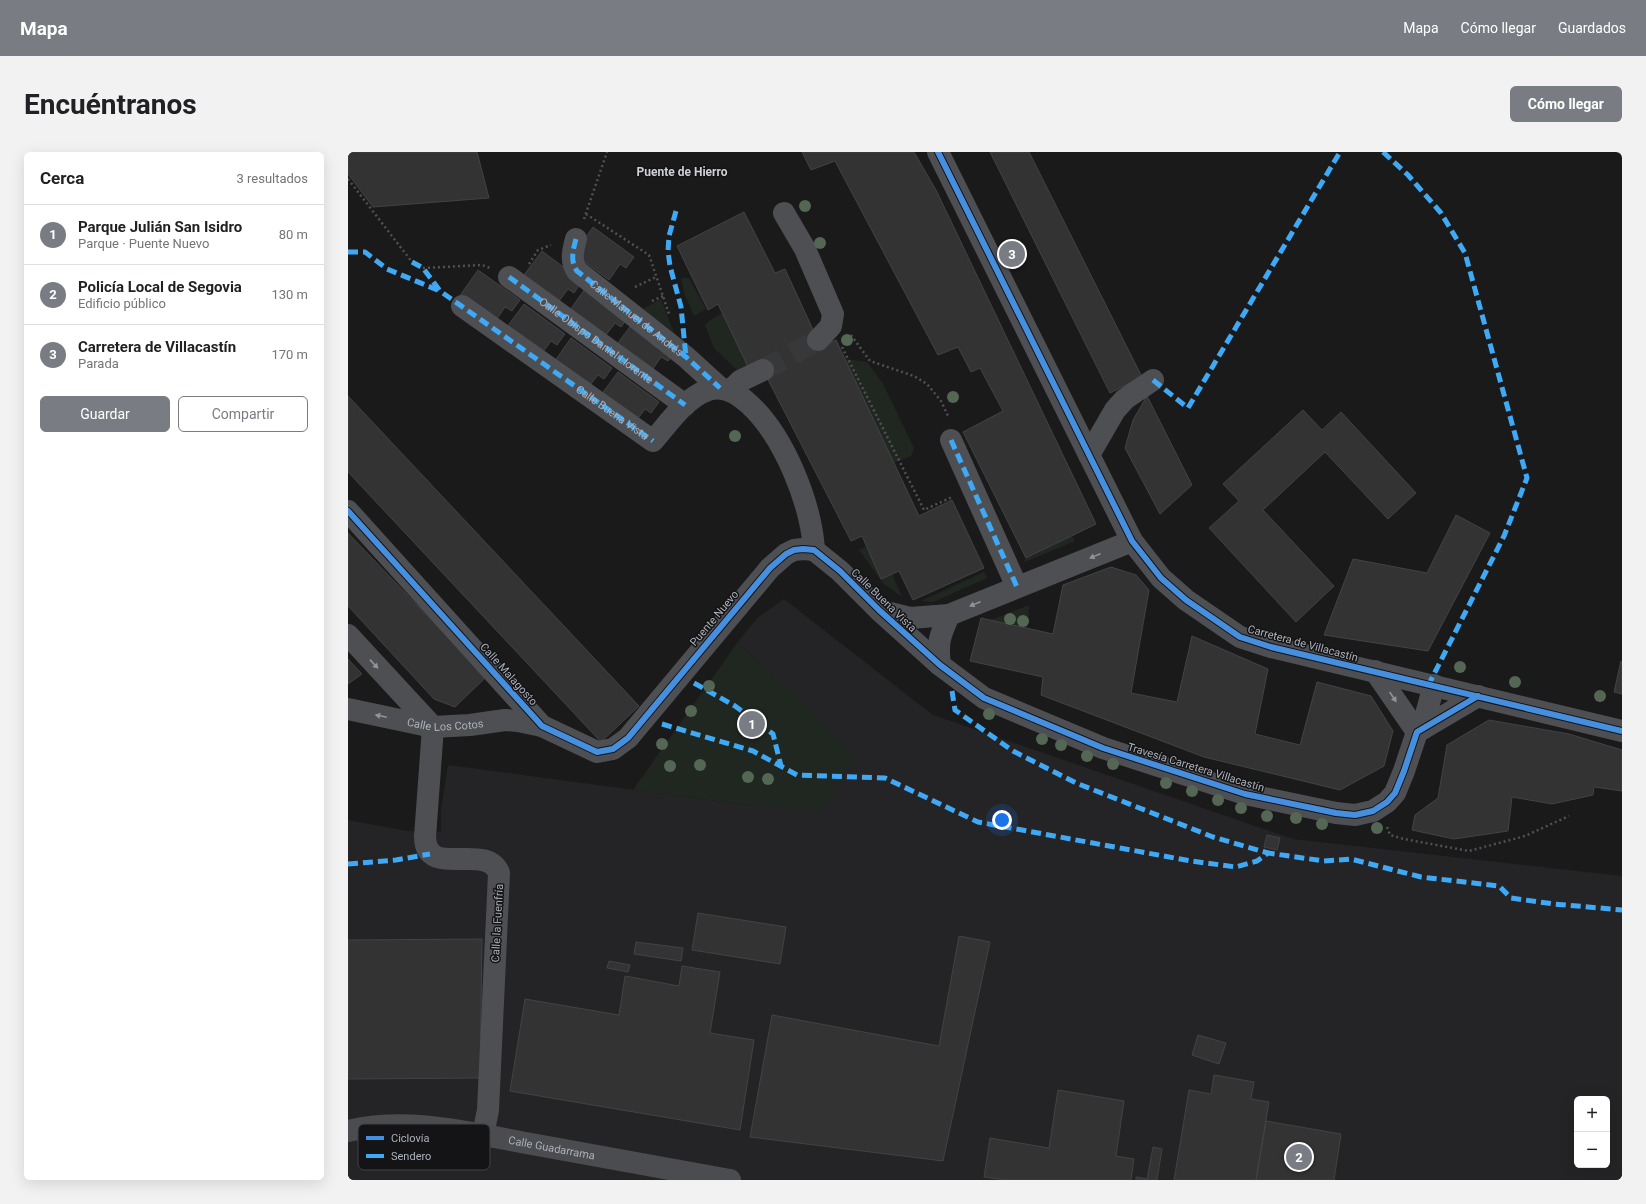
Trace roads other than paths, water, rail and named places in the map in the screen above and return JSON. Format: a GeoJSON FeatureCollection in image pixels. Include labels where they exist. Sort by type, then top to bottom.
{"type":"FeatureCollection","features":[{"type":"Feature","properties":{"kind":"main road","name":"Calle Guadarrama"},"geometry":{"type":"LineString","coordinates":[[348,1132],[358,1130]]}},
{"type":"Feature","properties":{"kind":"main road","name":"Calle Guadarrama"},"geometry":{"type":"LineString","coordinates":[[490,1136],[730,1180]]}},
{"type":"Feature","properties":{"kind":"street","name":"Carretera de Villacastín"},"geometry":{"type":"LineString","coordinates":[[938,152],[1132,541],[1161,578],[1186,600],[1240,637],[1294,653],[1622,730]]}},
{"type":"Feature","properties":{"kind":"street"},"geometry":{"type":"LineString","coordinates":[[784,213],[805,249],[833,314],[828,341]]}},
{"type":"Feature","properties":{"kind":"street","name":"Calle Manuel de Andrés"},"geometry":{"type":"LineString","coordinates":[[576,239],[572,256],[574,267],[577,271],[686,357],[725,390]]}},
{"type":"Feature","properties":{"kind":"street","name":"Calle Obispo Daniel Llorente"},"geometry":{"type":"LineString","coordinates":[[512,279],[684,405]]}},
{"type":"Feature","properties":{"kind":"street","name":"Calle Buena Vista"},"geometry":{"type":"LineString","coordinates":[[462,306],[653,441],[684,405],[699,394],[708,390],[725,390]]}},
{"type":"Feature","properties":{"kind":"street"},"geometry":{"type":"LineString","coordinates":[[725,390],[763,370]]}},
{"type":"Feature","properties":{"kind":"street"},"geometry":{"type":"LineString","coordinates":[[1089,455],[1115,410],[1125,399],[1153,380]]}},
{"type":"Feature","properties":{"kind":"street"},"geometry":{"type":"LineString","coordinates":[[725,390],[740,396],[757,412],[778,439],[797,482],[813,536],[814,550]]}},
{"type":"Feature","properties":{"kind":"street"},"geometry":{"type":"LineString","coordinates":[[951,440],[1017,587]]}},
{"type":"Feature","properties":{"kind":"street","name":"Calle Malagosto"},"geometry":{"type":"LineString","coordinates":[[348,511],[542,726],[597,752],[613,749],[628,738],[674,682]]}},
{"type":"Feature","properties":{"kind":"street","name":"Calle Buena Vista"},"geometry":{"type":"LineString","coordinates":[[879,610],[910,618],[949,615],[1132,541]]}},
{"type":"Feature","properties":{"kind":"street","name":"Puente Nuevo"},"geometry":{"type":"LineString","coordinates":[[674,682],[770,568],[786,554],[794,550],[814,550]]}},
{"type":"Feature","properties":{"kind":"street","name":"Calle Buena Vista"},"geometry":{"type":"LineString","coordinates":[[814,550],[840,571],[879,610],[940,665]]}},
{"type":"Feature","properties":{"kind":"street"},"geometry":{"type":"LineString","coordinates":[[940,665],[938,647],[941,634],[949,615]]}},
{"type":"Feature","properties":{"kind":"street"},"geometry":{"type":"LineString","coordinates":[[348,635],[433,737]]}},
{"type":"Feature","properties":{"kind":"street","name":"Travesía Carretera Villacastín"},"geometry":{"type":"LineString","coordinates":[[940,665],[984,698],[1103,748],[1245,794],[1336,813],[1362,814],[1373,812],[1387,802],[1394,793],[1401,780],[1416,728],[1431,685]]}},
{"type":"Feature","properties":{"kind":"street"},"geometry":{"type":"LineString","coordinates":[[1375,671],[1416,728],[1478,696]]}},
{"type":"Feature","properties":{"kind":"street","name":"Calle Los Cotos"},"geometry":{"type":"LineString","coordinates":[[348,709],[433,737],[470,725],[505,720],[518,720],[542,726]]}},
{"type":"Feature","properties":{"kind":"street","name":"Calle la Fuenfría"},"geometry":{"type":"LineString","coordinates":[[433,737],[425,837],[426,847],[433,855],[441,858],[485,860],[493,863],[499,873],[488,1110],[485,1124]]}},
{"type":"Feature","properties":{"kind":"tunnel"},"geometry":{"type":"LineString","coordinates":[[763,370],[818,340]]}},
{"type":"Feature","properties":{"kind":"place","name":"Carretera de Villacastín"},"geometry":{"type":"Point","coordinates":[1012,254]}},
{"type":"Feature","properties":{"kind":"place","name":"Parque Julián San Isidro"},"geometry":{"type":"Point","coordinates":[752,724]}},
{"type":"Feature","properties":{"kind":"place","name":"Policía Local de Segovia"},"geometry":{"type":"Point","coordinates":[1299,1157]}},
{"type":"Feature","properties":{"kind":"district","name":"Puente de Hierro"},"geometry":{"type":"Point","coordinates":[682,172]}}]}
